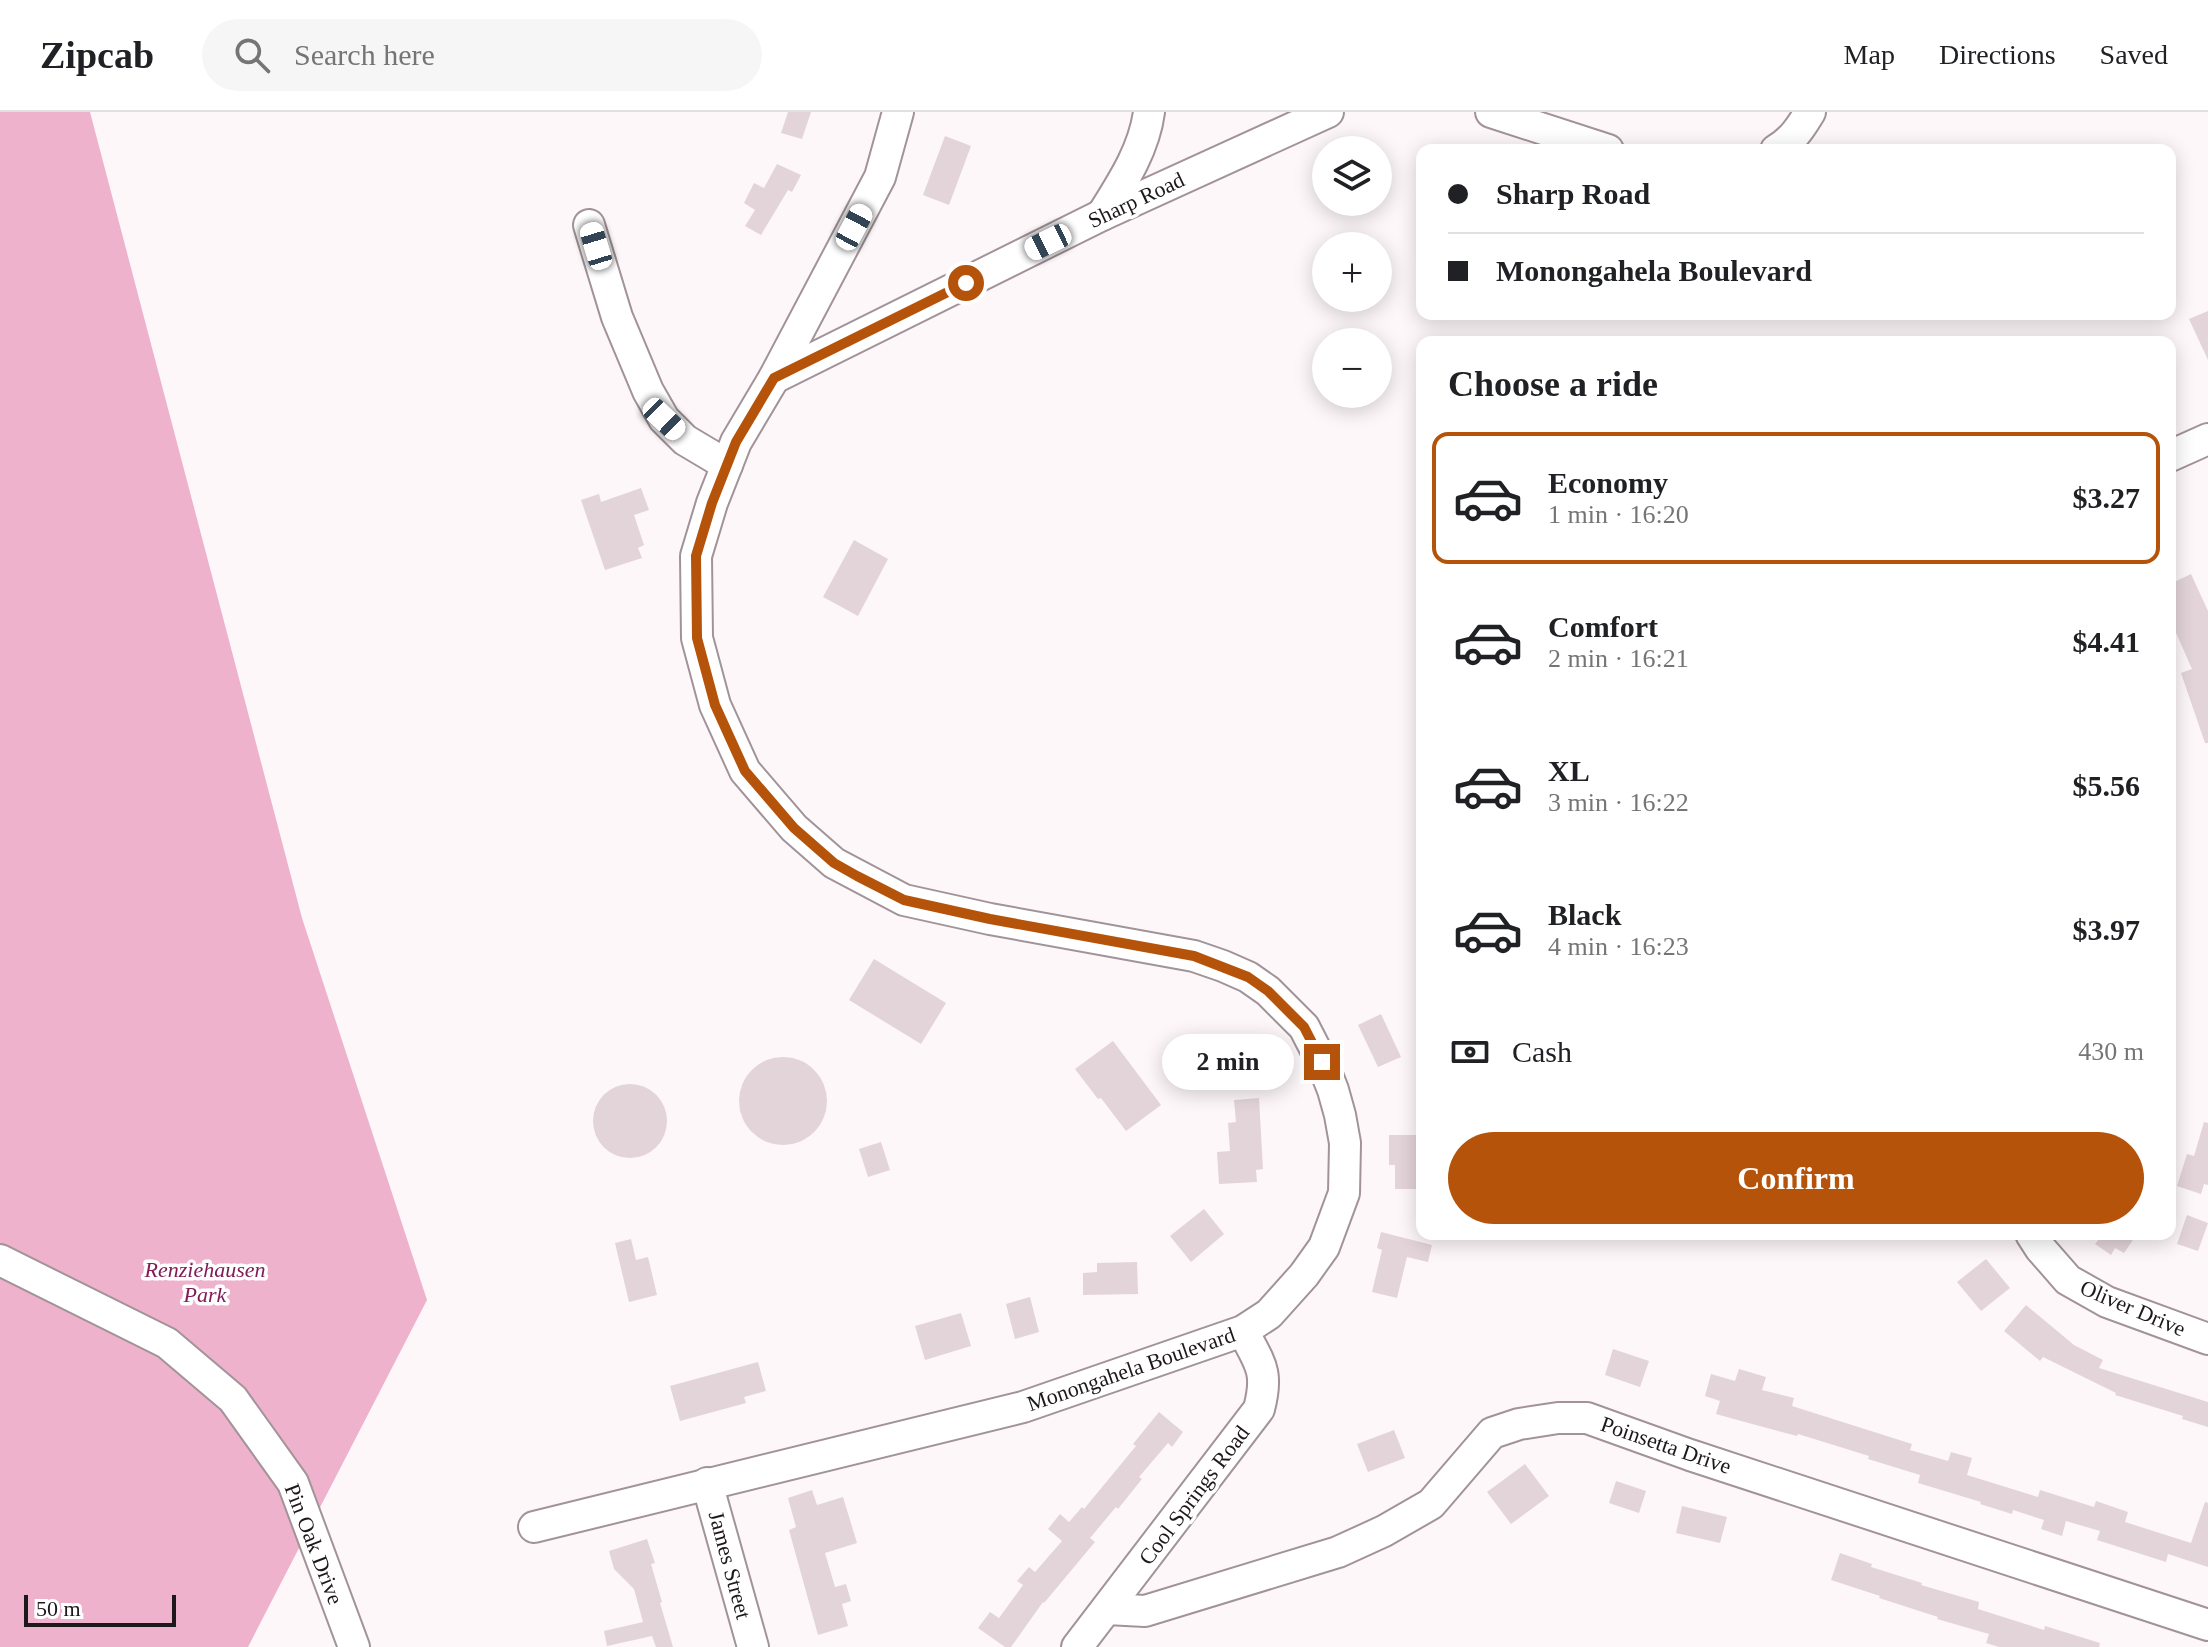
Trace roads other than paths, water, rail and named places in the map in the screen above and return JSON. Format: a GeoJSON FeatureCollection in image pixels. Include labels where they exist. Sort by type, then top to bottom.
{"type":"FeatureCollection","features":[{"type":"Feature","properties":{"kind":"street","name":"Monongahela Boulevard"},"geometry":{"type":"LineString","coordinates":[[534,1527],[1023,1407],[1243,1331],[1269,1314],[1304,1275],[1324,1247],[1344,1193],[1345,1143],[1333,1090],[1304,1027],[1268,991],[1248,977],[1194,956],[904,900],[834,863],[794,828],[745,771],[715,705],[697,638],[696,556],[712,503],[736,442],[774,378],[880,177],[898,112]]}},
{"type":"Feature","properties":{"kind":"street"},"geometry":{"type":"LineString","coordinates":[[1102,215],[1131,168],[1149,112]]}},
{"type":"Feature","properties":{"kind":"street","name":"Sharp Road"},"geometry":{"type":"LineString","coordinates":[[774,378],[1102,215],[1328,112]]}},
{"type":"Feature","properties":{"kind":"street"},"geometry":{"type":"LineString","coordinates":[[1491,112],[1590,144]]}},
{"type":"Feature","properties":{"kind":"street"},"geometry":{"type":"LineString","coordinates":[[1786,144],[1810,112]]}},
{"type":"Feature","properties":{"kind":"street"},"geometry":{"type":"LineString","coordinates":[[589,225],[623,332],[648,391],[664,419],[685,440],[727,465]]}},
{"type":"Feature","properties":{"kind":"street"},"geometry":{"type":"LineString","coordinates":[[2176,454],[2206,447]]}},
{"type":"Feature","properties":{"kind":"street","name":"Oliver Drive"},"geometry":{"type":"LineString","coordinates":[[2035,1240],[2068,1280],[2107,1302],[2208,1339]]}},
{"type":"Feature","properties":{"kind":"street","name":"Pin Oak Drive"},"geometry":{"type":"LineString","coordinates":[[0,1260],[167,1343],[233,1399],[293,1483],[354,1647]]}},
{"type":"Feature","properties":{"kind":"street","name":"Cool Springs Road"},"geometry":{"type":"LineString","coordinates":[[1077,1647],[1259,1409],[1264,1389],[1262,1367],[1243,1331]]}},
{"type":"Feature","properties":{"kind":"street","name":"Poinsetta Drive"},"geometry":{"type":"LineString","coordinates":[[1107,1609],[1145,1611],[1338,1552],[1384,1531],[1431,1504],[1492,1433],[1519,1424],[1558,1418],[1587,1418],[1690,1455],[2208,1625]]}},
{"type":"Feature","properties":{"kind":"street","name":"James Street"},"geometry":{"type":"LineString","coordinates":[[707,1483],[753,1647]]}},
{"type":"Feature","properties":{"kind":"park label","name":"Renziehausen Park"},"geometry":{"type":"Point","coordinates":[205,1282]}}]}
